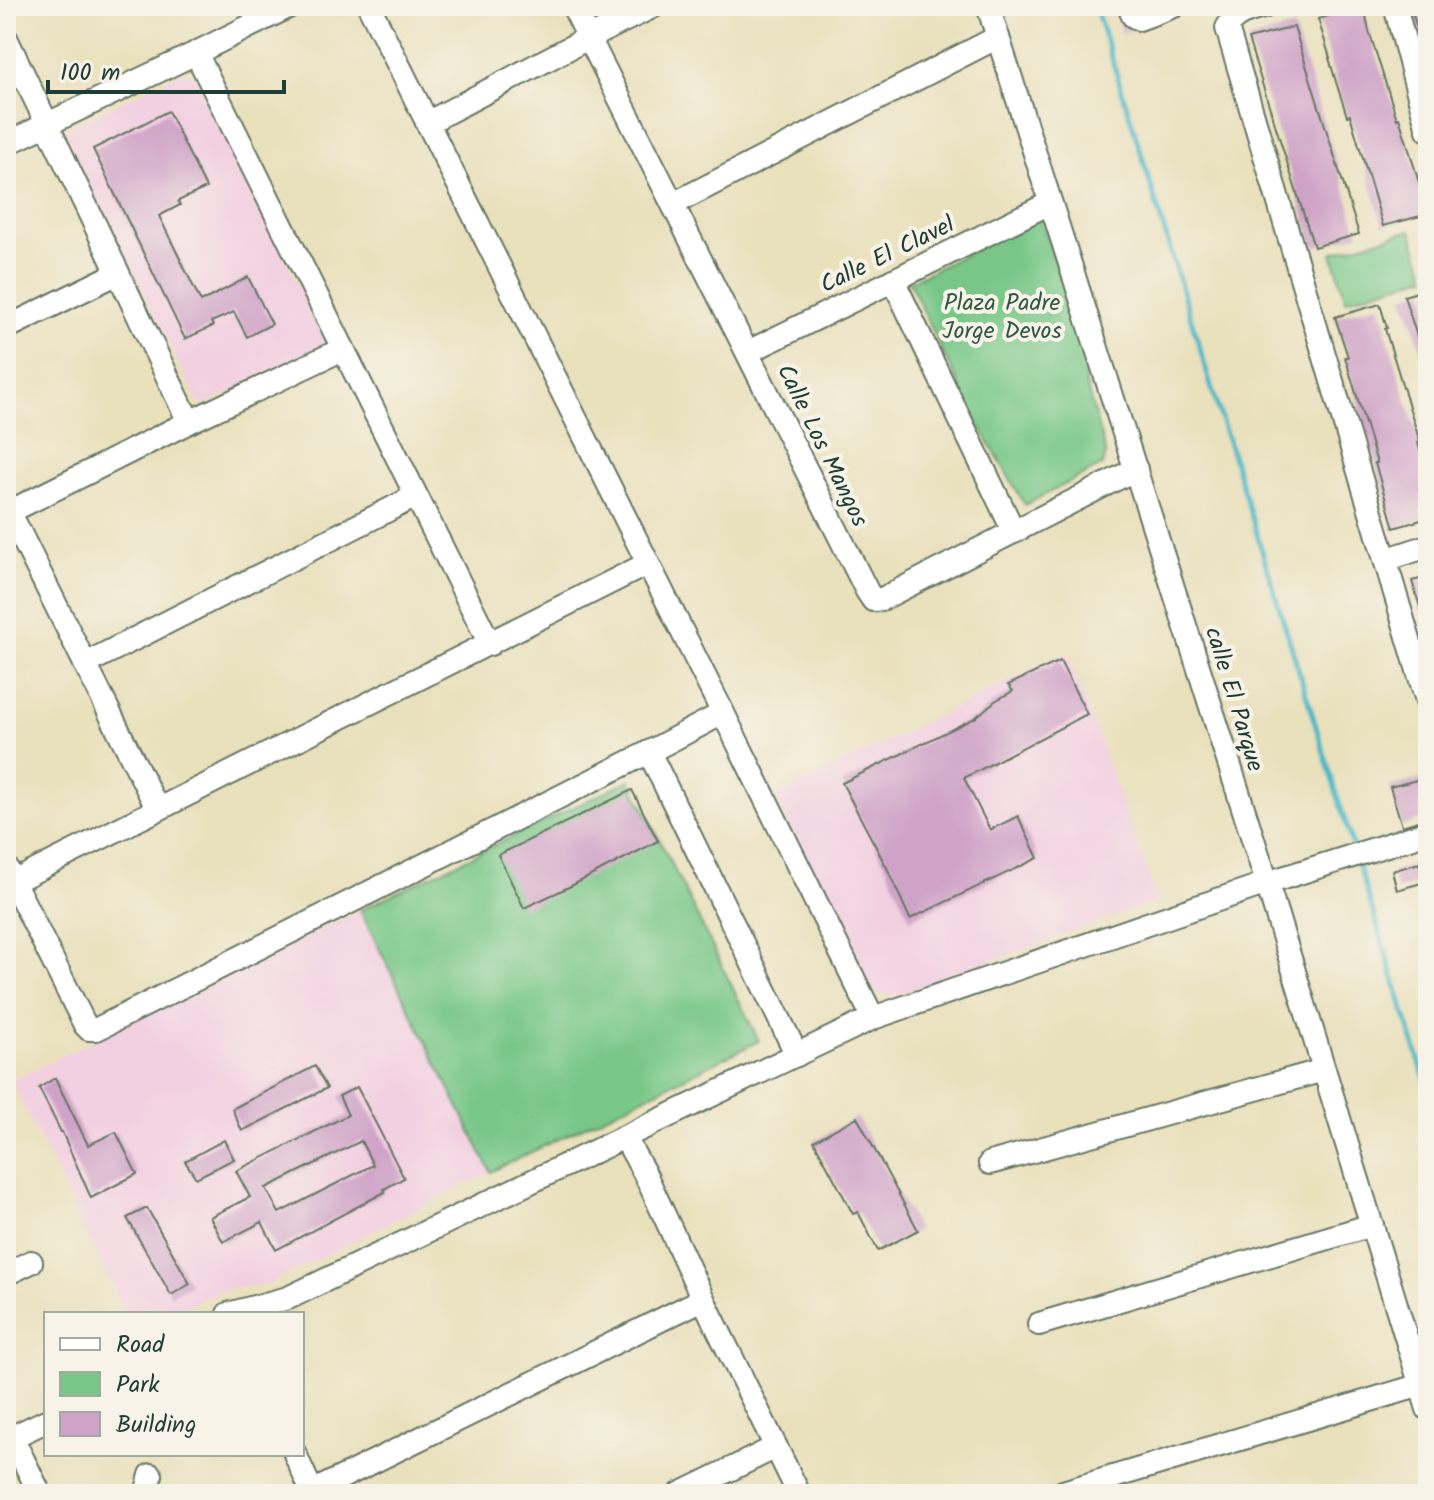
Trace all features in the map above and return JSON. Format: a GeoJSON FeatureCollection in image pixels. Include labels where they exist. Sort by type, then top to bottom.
{"type":"FeatureCollection","features":[{"type":"Feature","properties":{"kind":"street"},"geometry":{"type":"LineString","coordinates":[[6,144],[290,6]]}},
{"type":"Feature","properties":{"kind":"street"},"geometry":{"type":"LineString","coordinates":[[369,6],[873,1018]]}},
{"type":"Feature","properties":{"kind":"street"},"geometry":{"type":"LineString","coordinates":[[573,6],[592,44]]}},
{"type":"Feature","properties":{"kind":"street"},"geometry":{"type":"LineString","coordinates":[[427,123],[592,44],[654,6]]}},
{"type":"Feature","properties":{"kind":"street","name":"calle El Parque"},"geometry":{"type":"LineString","coordinates":[[988,6],[1267,883],[1428,1409]]}},
{"type":"Feature","properties":{"kind":"street"},"geometry":{"type":"LineString","coordinates":[[1129,6],[1133,16],[1139,19],[1174,6]]}},
{"type":"Feature","properties":{"kind":"street"},"geometry":{"type":"LineString","coordinates":[[1266,6],[1240,14],[1231,20],[1227,28],[1428,704]]}},
{"type":"Feature","properties":{"kind":"street"},"geometry":{"type":"LineString","coordinates":[[1395,6],[1428,130]]}},
{"type":"Feature","properties":{"kind":"street"},"geometry":{"type":"LineString","coordinates":[[673,204],[998,37]]}},
{"type":"Feature","properties":{"kind":"street"},"geometry":{"type":"LineString","coordinates":[[6,38],[189,422]]}},
{"type":"Feature","properties":{"kind":"street","name":"Calle Los Mangos"},"geometry":{"type":"LineString","coordinates":[[592,44],[873,600],[882,599],[1136,469]]}},
{"type":"Feature","properties":{"kind":"street"},"geometry":{"type":"LineString","coordinates":[[196,53],[490,644]]}},
{"type":"Feature","properties":{"kind":"street","name":"Calle El Clavel"},"geometry":{"type":"LineString","coordinates":[[748,352],[1050,203]]}},
{"type":"Feature","properties":{"kind":"street"},"geometry":{"type":"LineString","coordinates":[[6,328],[118,273]]}},
{"type":"Feature","properties":{"kind":"street"},"geometry":{"type":"LineString","coordinates":[[893,280],[1014,532]]}},
{"type":"Feature","properties":{"kind":"street"},"geometry":{"type":"LineString","coordinates":[[157,808],[8,508],[343,349]]}},
{"type":"Feature","properties":{"kind":"street"},"geometry":{"type":"LineString","coordinates":[[85,664],[416,496]]}},
{"type":"Feature","properties":{"kind":"street"},"geometry":{"type":"LineString","coordinates":[[1385,560],[1428,546]]}},
{"type":"Feature","properties":{"kind":"street"},"geometry":{"type":"LineString","coordinates":[[647,564],[35,872],[10,874],[85,1025],[89,1029],[97,1029],[723,713]]}},
{"type":"Feature","properties":{"kind":"street"},"geometry":{"type":"LineString","coordinates":[[649,752],[797,1055]]}},
{"type":"Feature","properties":{"kind":"street"},"geometry":{"type":"LineString","coordinates":[[237,1312],[288,1298],[873,1018],[1267,883],[1428,832]]}},
{"type":"Feature","properties":{"kind":"street"},"geometry":{"type":"LineString","coordinates":[[990,1163],[1324,1070]]}},
{"type":"Feature","properties":{"kind":"street"},"geometry":{"type":"LineString","coordinates":[[625,1138],[799,1494]]}},
{"type":"Feature","properties":{"kind":"street"},"geometry":{"type":"LineString","coordinates":[[1039,1324],[1372,1225]]}},
{"type":"Feature","properties":{"kind":"street"},"geometry":{"type":"LineString","coordinates":[[6,1274],[31,1262]]}},
{"type":"Feature","properties":{"kind":"street"},"geometry":{"type":"LineString","coordinates":[[296,1456],[313,1493],[703,1299]]}},
{"type":"Feature","properties":{"kind":"street"},"geometry":{"type":"LineString","coordinates":[[1063,1492],[1421,1385]]}},
{"type":"Feature","properties":{"kind":"street"},"geometry":{"type":"LineString","coordinates":[[40,1494],[9,1438],[44,1422]]}},
{"type":"Feature","properties":{"kind":"street"},"geometry":{"type":"LineString","coordinates":[[680,1494],[776,1447]]}},
{"type":"Feature","properties":{"kind":"shaded area"},"geometry":{"type":"Polygon","coordinates":[[[1113,6],[1208,6],[1122,33],[1113,6]]]}},
{"type":"Feature","properties":{"kind":"shaded area"},"geometry":{"type":"Polygon","coordinates":[[[188,73],[195,78],[326,340],[321,350],[200,406],[62,131],[179,74],[188,73]]]}},
{"type":"Feature","properties":{"kind":"shaded area"},"geometry":{"type":"Polygon","coordinates":[[[1067,652],[1158,901],[893,996],[876,993],[863,981],[775,797],[1067,652]]]}},
{"type":"Feature","properties":{"kind":"shaded area"},"geometry":{"type":"Polygon","coordinates":[[[360,910],[491,1172],[268,1284],[218,1291],[175,1312],[125,1312],[11,1081],[360,910]]]}},
{"type":"Feature","properties":{"kind":"green space","name":"Plaza Padre Jorge Devos"},"geometry":{"type":"Polygon","coordinates":[[[1039,218],[1092,372],[1084,377],[1106,454],[1103,465],[1025,505],[979,426],[909,282],[1039,218]]]}},
{"type":"Feature","properties":{"kind":"green space"},"geometry":{"type":"Polygon","coordinates":[[[1411,230],[1426,276],[1346,300],[1332,253],[1411,230]]]}},
{"type":"Feature","properties":{"kind":"green space"},"geometry":{"type":"Polygon","coordinates":[[[630,780],[759,1041],[491,1172],[360,910],[630,780]]]}},
{"type":"Feature","properties":{"kind":"building"},"geometry":{"type":"Polygon","coordinates":[[[1364,6],[1369,31],[1428,212],[1383,226],[1318,19],[1364,6]]]}},
{"type":"Feature","properties":{"kind":"building"},"geometry":{"type":"Polygon","coordinates":[[[1410,6],[1428,6],[1428,52],[1425,52],[1410,6]]]}},
{"type":"Feature","properties":{"kind":"building"},"geometry":{"type":"Polygon","coordinates":[[[1294,27],[1359,234],[1314,247],[1248,39],[1294,27]]]}},
{"type":"Feature","properties":{"kind":"building"},"geometry":{"type":"Polygon","coordinates":[[[168,111],[206,188],[178,201],[180,205],[159,216],[201,302],[248,277],[272,324],[247,337],[234,312],[185,339],[93,149],[168,111]]]}},
{"type":"Feature","properties":{"kind":"building"},"geometry":{"type":"Polygon","coordinates":[[[1424,290],[1428,304],[1428,360],[1425,361],[1404,296],[1424,290]]]}},
{"type":"Feature","properties":{"kind":"building"},"geometry":{"type":"Polygon","coordinates":[[[1380,304],[1428,477],[1428,518],[1394,528],[1335,317],[1380,304]]]}},
{"type":"Feature","properties":{"kind":"building"},"geometry":{"type":"Polygon","coordinates":[[[1428,577],[1428,622],[1425,623],[1412,581],[1428,577]]]}},
{"type":"Feature","properties":{"kind":"building"},"geometry":{"type":"Polygon","coordinates":[[[1060,661],[1087,714],[964,778],[990,830],[1018,816],[1038,858],[910,919],[842,783],[975,718],[1013,691],[1008,685],[1060,661]]]}},
{"type":"Feature","properties":{"kind":"building"},"geometry":{"type":"Polygon","coordinates":[[[1428,777],[1428,818],[1402,826],[1390,787],[1428,777]]]}},
{"type":"Feature","properties":{"kind":"building"},"geometry":{"type":"Polygon","coordinates":[[[632,790],[658,841],[524,908],[498,855],[632,790]]]}},
{"type":"Feature","properties":{"kind":"building"},"geometry":{"type":"Polygon","coordinates":[[[1419,863],[1425,882],[1397,890],[1392,871],[1419,863]]]}},
{"type":"Feature","properties":{"kind":"building"},"geometry":{"type":"Polygon","coordinates":[[[315,1066],[327,1088],[242,1131],[232,1109],[315,1066]]]}},
{"type":"Feature","properties":{"kind":"building"},"geometry":{"type":"Polygon","coordinates":[[[55,1078],[88,1145],[116,1132],[137,1174],[91,1198],[39,1088],[55,1078]]]}},
{"type":"Feature","properties":{"kind":"building"},"geometry":{"type":"Polygon","coordinates":[[[357,1087],[404,1178],[384,1189],[385,1192],[276,1250],[262,1222],[223,1242],[210,1217],[250,1197],[236,1171],[348,1115],[339,1096],[357,1087]],[[361,1141],[266,1188],[279,1213],[373,1165],[361,1141]]]}},
{"type":"Feature","properties":{"kind":"building"},"geometry":{"type":"Polygon","coordinates":[[[857,1117],[918,1230],[878,1251],[858,1212],[853,1214],[814,1141],[857,1117]]]}},
{"type":"Feature","properties":{"kind":"building"},"geometry":{"type":"Polygon","coordinates":[[[224,1140],[234,1159],[196,1178],[185,1161],[224,1140]]]}},
{"type":"Feature","properties":{"kind":"building"},"geometry":{"type":"Polygon","coordinates":[[[147,1208],[190,1284],[171,1295],[127,1218],[147,1208]]]}},
{"type":"Feature","properties":{"kind":"waterway"},"geometry":{"type":"LineString","coordinates":[[1095,6],[1354,850]]}},
{"type":"Feature","properties":{"kind":"waterway"},"geometry":{"type":"LineString","coordinates":[[1357,860],[1428,1089]]}}]}
